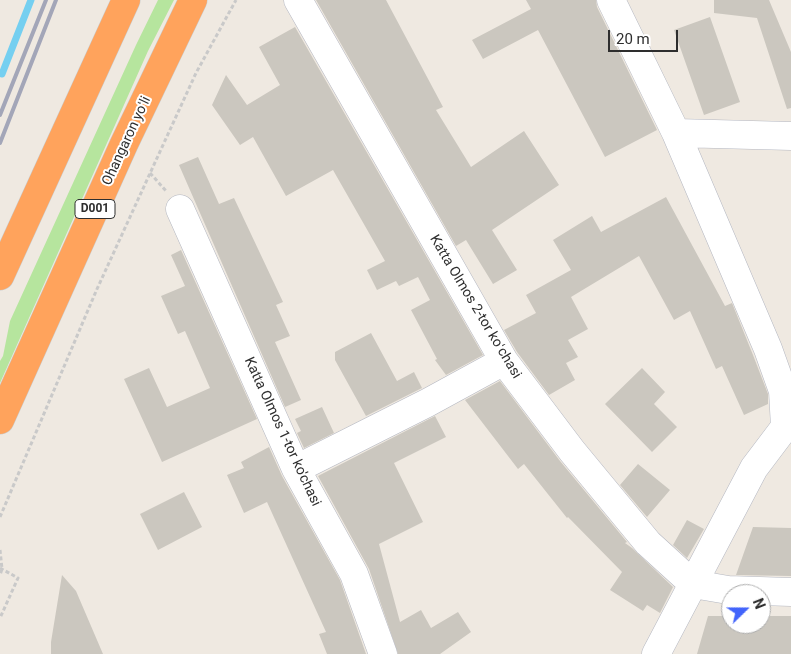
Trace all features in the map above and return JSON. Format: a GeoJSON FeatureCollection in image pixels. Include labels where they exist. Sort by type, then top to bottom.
{"type":"FeatureCollection","features":[{"type":"Feature","properties":{"kind":"highway"},"geometry":{"type":"LineString","coordinates":[[0,276],[126,0]]}},
{"type":"Feature","properties":{"kind":"highway","name":"Ohangaron yoʻli"},"geometry":{"type":"LineString","coordinates":[[0,420],[124,144],[193,0]]}},
{"type":"Feature","properties":{"kind":"street","name":"Katta Olmos 2-tor koʻchasi"},"geometry":{"type":"LineString","coordinates":[[298,0],[504,362],[572,451],[648,543],[693,584]]}},
{"type":"Feature","properties":{"kind":"street"},"geometry":{"type":"LineString","coordinates":[[611,0],[780,349],[783,390],[785,427],[754,468],[656,654]]}},
{"type":"Feature","properties":{"kind":"street"},"geometry":{"type":"LineString","coordinates":[[676,133],[791,136]]}},
{"type":"Feature","properties":{"kind":"street","name":"Katta Olmos 1-tor ko'chasi"},"geometry":{"type":"LineString","coordinates":[[180,209],[296,468],[354,574],[383,654]]}},
{"type":"Feature","properties":{"kind":"street"},"geometry":{"type":"LineString","coordinates":[[296,468],[427,403],[504,362]]}},
{"type":"Feature","properties":{"kind":"street"},"geometry":{"type":"LineString","coordinates":[[693,584],[728,590],[791,592]]}},
{"type":"Feature","properties":{"kind":"path"},"geometry":{"type":"LineString","coordinates":[[0,517],[109,262],[196,73],[236,0]]}},
{"type":"Feature","properties":{"kind":"path"},"geometry":{"type":"LineString","coordinates":[[0,550],[2,569],[0,575]]}},
{"type":"Feature","properties":{"kind":"path"},"geometry":{"type":"LineString","coordinates":[[0,568],[18,578],[0,618]]}},
{"type":"Feature","properties":{"kind":"green space"},"geometry":{"type":"Polygon","coordinates":[[[158,0],[174,0],[148,51],[0,383],[0,361],[3,356],[10,321],[158,0]]]}},
{"type":"Feature","properties":{"kind":"building"},"geometry":{"type":"Polygon","coordinates":[[[316,0],[386,0],[443,107],[436,110],[471,167],[524,131],[559,185],[492,230],[517,270],[493,284],[466,240],[456,246],[316,0]]]}},
{"type":"Feature","properties":{"kind":"building"},"geometry":{"type":"Polygon","coordinates":[[[526,0],[596,0],[597,7],[657,130],[605,157],[538,30],[483,59],[472,40],[531,9],[526,0]]]}},
{"type":"Feature","properties":{"kind":"building"},"geometry":{"type":"Polygon","coordinates":[[[714,0],[769,0],[791,52],[791,108],[787,109],[757,18],[714,13],[714,0]]]}},
{"type":"Feature","properties":{"kind":"building"},"geometry":{"type":"Polygon","coordinates":[[[710,17],[740,102],[704,115],[674,30],[710,17]]]}},
{"type":"Feature","properties":{"kind":"building"},"geometry":{"type":"Polygon","coordinates":[[[295,27],[483,355],[446,375],[435,360],[437,359],[411,310],[430,300],[418,277],[399,286],[396,281],[377,290],[367,270],[385,261],[333,170],[286,196],[253,137],[240,145],[212,105],[226,75],[247,105],[280,85],[259,47],[295,27]]]}},
{"type":"Feature","properties":{"kind":"building"},"geometry":{"type":"Polygon","coordinates":[[[198,157],[219,204],[234,198],[283,302],[276,305],[290,336],[275,342],[301,400],[285,407],[179,165],[198,157]]]}},
{"type":"Feature","properties":{"kind":"building"},"geometry":{"type":"Polygon","coordinates":[[[666,197],[725,306],[732,303],[768,394],[768,404],[744,415],[722,366],[716,369],[690,311],[674,320],[639,256],[571,297],[588,329],[568,340],[578,357],[566,363],[575,380],[549,395],[517,352],[504,330],[536,313],[526,295],[571,270],[553,240],[592,216],[601,232],[666,197]]]}},
{"type":"Feature","properties":{"kind":"building"},"geometry":{"type":"Polygon","coordinates":[[[181,250],[257,419],[162,462],[124,379],[149,368],[167,407],[210,388],[185,331],[178,334],[161,296],[185,286],[171,255],[181,250]]]}},
{"type":"Feature","properties":{"kind":"building"},"geometry":{"type":"Polygon","coordinates":[[[371,333],[397,381],[414,372],[422,388],[366,416],[335,360],[335,352],[371,333]]]}},
{"type":"Feature","properties":{"kind":"building"},"geometry":{"type":"Polygon","coordinates":[[[642,368],[665,392],[654,404],[677,427],[652,452],[605,404],[642,368]]]}},
{"type":"Feature","properties":{"kind":"building"},"geometry":{"type":"Polygon","coordinates":[[[500,381],[560,461],[627,542],[625,543],[673,587],[660,613],[647,605],[643,611],[610,590],[622,572],[567,518],[524,464],[518,469],[465,400],[500,381]]]}},
{"type":"Feature","properties":{"kind":"building"},"geometry":{"type":"Polygon","coordinates":[[[322,407],[334,433],[304,448],[297,433],[301,431],[295,419],[322,407]]]}},
{"type":"Feature","properties":{"kind":"building"},"geometry":{"type":"Polygon","coordinates":[[[435,416],[446,437],[394,463],[423,522],[379,544],[400,622],[421,610],[431,628],[458,612],[471,632],[440,654],[398,654],[369,569],[318,476],[435,416]]]}},
{"type":"Feature","properties":{"kind":"building"},"geometry":{"type":"Polygon","coordinates":[[[269,447],[282,476],[340,580],[366,654],[327,654],[319,634],[326,632],[267,502],[244,513],[227,475],[244,468],[241,462],[269,447]]]}},
{"type":"Feature","properties":{"kind":"building"},"geometry":{"type":"Polygon","coordinates":[[[638,464],[670,490],[647,517],[620,485],[638,464]]]}},
{"type":"Feature","properties":{"kind":"building"},"geometry":{"type":"Polygon","coordinates":[[[184,492],[202,527],[158,550],[140,514],[184,492]]]}},
{"type":"Feature","properties":{"kind":"building"},"geometry":{"type":"Polygon","coordinates":[[[687,520],[704,529],[687,558],[673,545],[687,520]]]}},
{"type":"Feature","properties":{"kind":"building"},"geometry":{"type":"Polygon","coordinates":[[[753,527],[791,528],[791,576],[736,575],[753,527]]]}},
{"type":"Feature","properties":{"kind":"building"},"geometry":{"type":"Polygon","coordinates":[[[62,575],[76,591],[103,654],[51,654],[51,642],[62,575]]]}},
{"type":"Feature","properties":{"kind":"building"},"geometry":{"type":"Polygon","coordinates":[[[708,616],[721,616],[721,634],[771,634],[771,616],[791,616],[791,654],[697,654],[708,616]]]}},
{"type":"Feature","properties":{"kind":"waterway"},"geometry":{"type":"LineString","coordinates":[[2,74],[31,0]]}},
{"type":"Feature","properties":{"kind":"railway"},"geometry":{"type":"LineString","coordinates":[[0,115],[46,0]]}},
{"type":"Feature","properties":{"kind":"railway"},"geometry":{"type":"LineString","coordinates":[[0,143],[56,0]]}}]}
